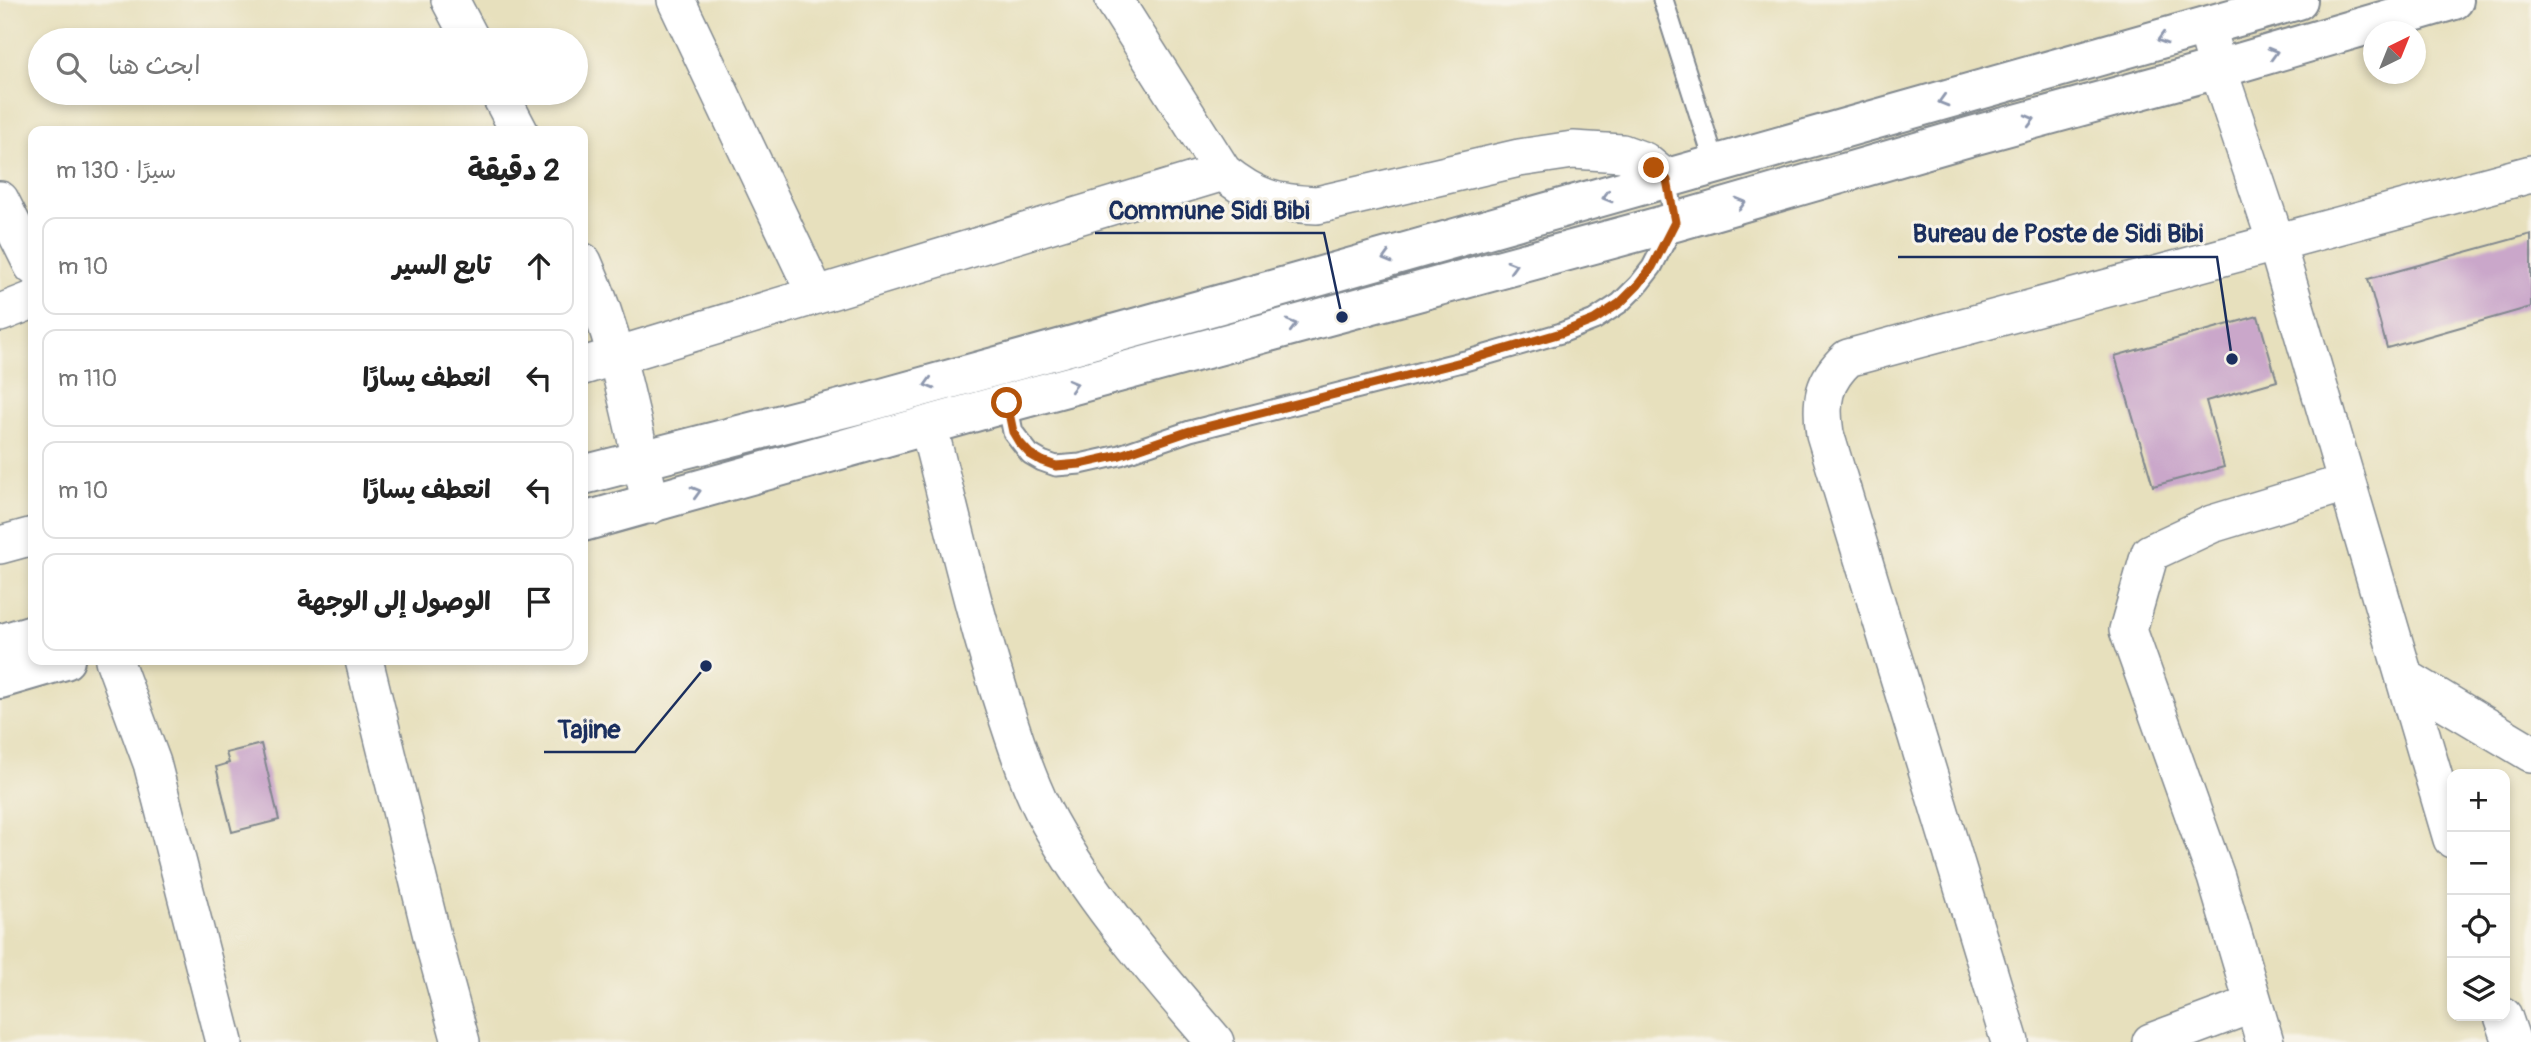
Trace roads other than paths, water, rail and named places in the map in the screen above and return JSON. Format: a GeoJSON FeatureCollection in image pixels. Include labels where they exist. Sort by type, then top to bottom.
{"type":"FeatureCollection","features":[{"type":"Feature","properties":{"kind":"highway"},"geometry":{"type":"LineString","coordinates":[[588,474],[868,402],[1667,180],[2298,0]]}},
{"type":"Feature","properties":{"kind":"highway"},"geometry":{"type":"LineString","coordinates":[[588,521],[1007,403],[1675,222],[2454,0]]}},
{"type":"Feature","properties":{"kind":"highway"},"geometry":{"type":"LineString","coordinates":[[0,644],[28,636]]}},
{"type":"Feature","properties":{"kind":"highway"},"geometry":{"type":"LineString","coordinates":[[0,679],[48,665]]}},
{"type":"Feature","properties":{"kind":"street"},"geometry":{"type":"LineString","coordinates":[[450,0],[465,28]]}},
{"type":"Feature","properties":{"kind":"street"},"geometry":{"type":"LineString","coordinates":[[676,0],[816,295]]}},
{"type":"Feature","properties":{"kind":"street"},"geometry":{"type":"LineString","coordinates":[[1114,0],[1223,172],[1248,192],[1256,195],[1293,204],[1317,205],[1520,158],[1573,150],[1622,153],[1644,161],[1667,180]]}},
{"type":"Feature","properties":{"kind":"street"},"geometry":{"type":"LineString","coordinates":[[2206,27],[2276,242],[2450,832]]}},
{"type":"Feature","properties":{"kind":"street"},"geometry":{"type":"LineString","coordinates":[[505,105],[516,126]]}},
{"type":"Feature","properties":{"kind":"street"},"geometry":{"type":"LineString","coordinates":[[588,364],[1223,172]]}},
{"type":"Feature","properties":{"kind":"street"},"geometry":{"type":"LineString","coordinates":[[2010,1042],[1825,434],[1825,391],[1835,370],[1848,358],[2531,174]]}},
{"type":"Feature","properties":{"kind":"street"},"geometry":{"type":"LineString","coordinates":[[0,200],[28,255]]}},
{"type":"Feature","properties":{"kind":"street"},"geometry":{"type":"LineString","coordinates":[[588,273],[617,355],[651,505]]}},
{"type":"Feature","properties":{"kind":"street"},"geometry":{"type":"LineString","coordinates":[[0,313],[28,302]]}},
{"type":"Feature","properties":{"kind":"street"},"geometry":{"type":"LineString","coordinates":[[928,425],[994,677],[1020,755],[1047,819],[1082,877],[1122,932],[1215,1042]]}},
{"type":"Feature","properties":{"kind":"street"},"geometry":{"type":"LineString","coordinates":[[2265,1042],[2216,877],[2128,630],[2150,553],[2212,524],[2346,483]]}},
{"type":"Feature","properties":{"kind":"street"},"geometry":{"type":"LineString","coordinates":[[0,545],[28,537]]}},
{"type":"Feature","properties":{"kind":"street"},"geometry":{"type":"LineString","coordinates":[[116,665],[152,763],[224,1042]]}},
{"type":"Feature","properties":{"kind":"street"},"geometry":{"type":"LineString","coordinates":[[364,665],[461,1042]]}},
{"type":"Feature","properties":{"kind":"street"},"geometry":{"type":"LineString","coordinates":[[2407,679],[2531,753]]}},
{"type":"Feature","properties":{"kind":"street"},"geometry":{"type":"LineString","coordinates":[[2151,1042],[2253,1004]]}},
{"type":"Feature","properties":{"kind":"street"},"geometry":{"type":"LineString","coordinates":[[2505,1021],[2512,1042]]}},
{"type":"Feature","properties":{"kind":"lane"},"geometry":{"type":"LineString","coordinates":[[1663,0],[1716,166]]}},
{"type":"Feature","properties":{"kind":"lane"},"geometry":{"type":"LineString","coordinates":[[995,366],[1013,432],[1019,442],[1042,461],[1056,466],[1120,455],[1190,431],[1465,361],[1561,333],[1594,320],[1620,303],[1652,267],[1675,222],[1667,180]]}},
{"type":"Feature","properties":{"kind":"place","name":"Commune Sidi Bibi"},"geometry":{"type":"Point","coordinates":[1342,317]}},
{"type":"Feature","properties":{"kind":"place","name":"Bureau de Poste de Sidi Bibi"},"geometry":{"type":"Point","coordinates":[2232,359]}},
{"type":"Feature","properties":{"kind":"place","name":"Tajine"},"geometry":{"type":"Point","coordinates":[706,666]}}]}
